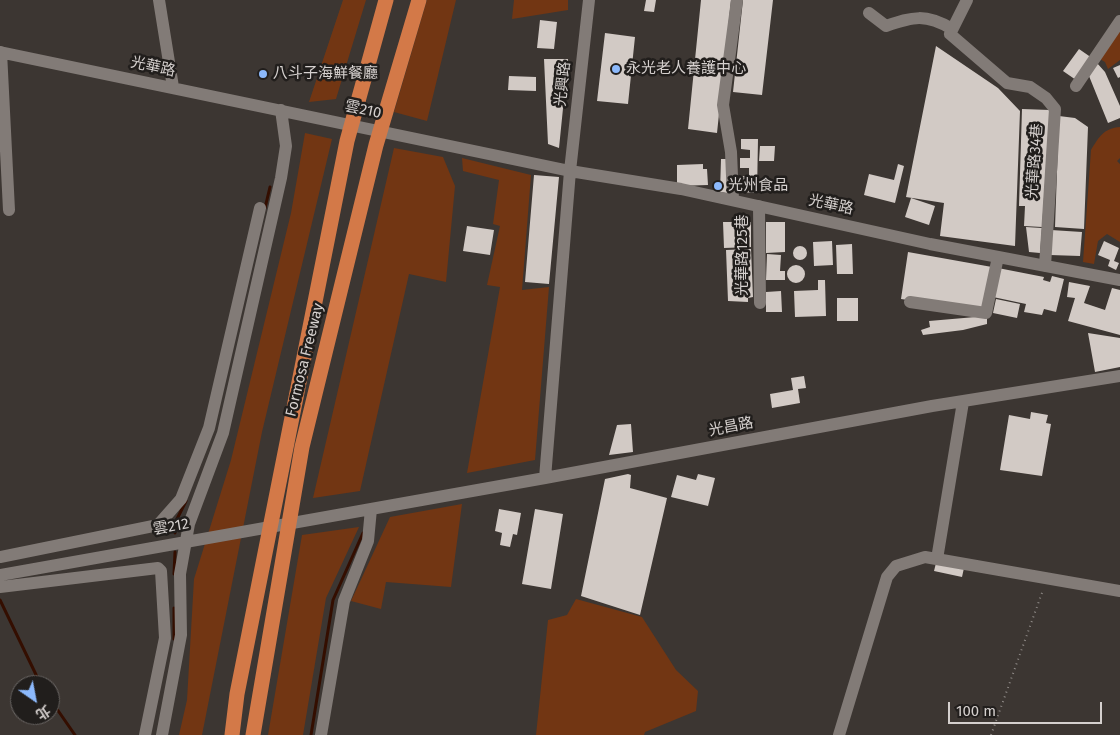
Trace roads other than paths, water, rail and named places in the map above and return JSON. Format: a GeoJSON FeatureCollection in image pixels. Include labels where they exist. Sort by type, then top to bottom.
{"type":"FeatureCollection","features":[{"type":"Feature","properties":{"kind":"highway","name":"Formosa Freeway"},"geometry":{"type":"LineString","coordinates":[[232,735],[237,694],[347,141],[386,0]]}},
{"type":"Feature","properties":{"kind":"highway","name":"Formosa Freeway"},"geometry":{"type":"LineString","coordinates":[[253,735],[302,447],[376,145],[419,0]]}},
{"type":"Feature","properties":{"kind":"street"},"geometry":{"type":"LineString","coordinates":[[159,0],[173,87]]}},
{"type":"Feature","properties":{"kind":"street","name":"光興路"},"geometry":{"type":"LineString","coordinates":[[545,478],[570,171],[589,0]]}},
{"type":"Feature","properties":{"kind":"street"},"geometry":{"type":"LineString","coordinates":[[733,200],[731,152],[723,106],[737,0]]}},
{"type":"Feature","properties":{"kind":"street"},"geometry":{"type":"LineString","coordinates":[[868,13],[886,26],[907,18],[916,18],[940,22],[952,29],[967,0]]}},
{"type":"Feature","properties":{"kind":"street"},"geometry":{"type":"LineString","coordinates":[[1076,86],[1120,21]]}},
{"type":"Feature","properties":{"kind":"street","name":"光華路34巷"},"geometry":{"type":"LineString","coordinates":[[952,29],[950,34],[1001,79],[1007,83],[1030,87],[1046,98],[1055,109],[1045,266]]}},
{"type":"Feature","properties":{"kind":"street"},"geometry":{"type":"LineString","coordinates":[[0,52],[9,210]]}},
{"type":"Feature","properties":{"kind":"street","name":"光華路"},"geometry":{"type":"LineString","coordinates":[[0,52],[300,114]]}},
{"type":"Feature","properties":{"kind":"street"},"geometry":{"type":"LineString","coordinates":[[162,735],[181,635],[180,574],[189,524],[223,433],[281,178],[286,146],[281,110]]}},
{"type":"Feature","properties":{"kind":"street","name":"雲210"},"geometry":{"type":"LineString","coordinates":[[300,114],[419,138]]}},
{"type":"Feature","properties":{"kind":"street","name":"光華路"},"geometry":{"type":"LineString","coordinates":[[419,138],[570,171],[681,189],[998,257],[1120,280]]}},
{"type":"Feature","properties":{"kind":"street","name":"光華路125巷"},"geometry":{"type":"LineString","coordinates":[[759,206],[760,303]]}},
{"type":"Feature","properties":{"kind":"street"},"geometry":{"type":"LineString","coordinates":[[0,557],[158,525],[181,499],[209,428],[260,208]]}},
{"type":"Feature","properties":{"kind":"street"},"geometry":{"type":"LineString","coordinates":[[910,302],[986,314],[998,257]]}},
{"type":"Feature","properties":{"kind":"street","name":"光昌路"},"geometry":{"type":"LineString","coordinates":[[348,512],[963,402],[1120,376]]}},
{"type":"Feature","properties":{"kind":"street"},"geometry":{"type":"LineString","coordinates":[[937,559],[963,402]]}},
{"type":"Feature","properties":{"kind":"street"},"geometry":{"type":"LineString","coordinates":[[209,428],[223,433]]}},
{"type":"Feature","properties":{"kind":"street"},"geometry":{"type":"LineString","coordinates":[[321,735],[344,601],[368,541],[371,509]]}},
{"type":"Feature","properties":{"kind":"street","name":"雲212"},"geometry":{"type":"LineString","coordinates":[[0,575],[348,512]]}},
{"type":"Feature","properties":{"kind":"street"},"geometry":{"type":"LineString","coordinates":[[839,735],[886,577],[896,566],[925,557],[1120,591]]}},
{"type":"Feature","properties":{"kind":"street"},"geometry":{"type":"LineString","coordinates":[[0,586],[158,568],[161,571],[165,638],[145,735]]}},
{"type":"Feature","properties":{"kind":"waterway"},"geometry":{"type":"LineString","coordinates":[[265,208],[270,187]]}},
{"type":"Feature","properties":{"kind":"waterway"},"geometry":{"type":"LineString","coordinates":[[175,533],[176,521],[186,501]]}},
{"type":"Feature","properties":{"kind":"waterway"},"geometry":{"type":"LineString","coordinates":[[311,735],[333,600],[363,533]]}},
{"type":"Feature","properties":{"kind":"waterway"},"geometry":{"type":"LineString","coordinates":[[174,574],[175,552]]}},
{"type":"Feature","properties":{"kind":"waterway"},"geometry":{"type":"LineString","coordinates":[[0,600],[36,675]]}},
{"type":"Feature","properties":{"kind":"waterway"},"geometry":{"type":"LineString","coordinates":[[174,608],[174,639]]}},
{"type":"Feature","properties":{"kind":"waterway"},"geometry":{"type":"LineString","coordinates":[[60,713],[75,735]]}},
{"type":"Feature","properties":{"kind":"place","name":"永光老人養護中心"},"geometry":{"type":"Point","coordinates":[616,69]}},
{"type":"Feature","properties":{"kind":"place","name":"八斗子海鮮餐廳"},"geometry":{"type":"Point","coordinates":[263,74]}},
{"type":"Feature","properties":{"kind":"place","name":"光州食品"},"geometry":{"type":"Point","coordinates":[718,186]}}]}
